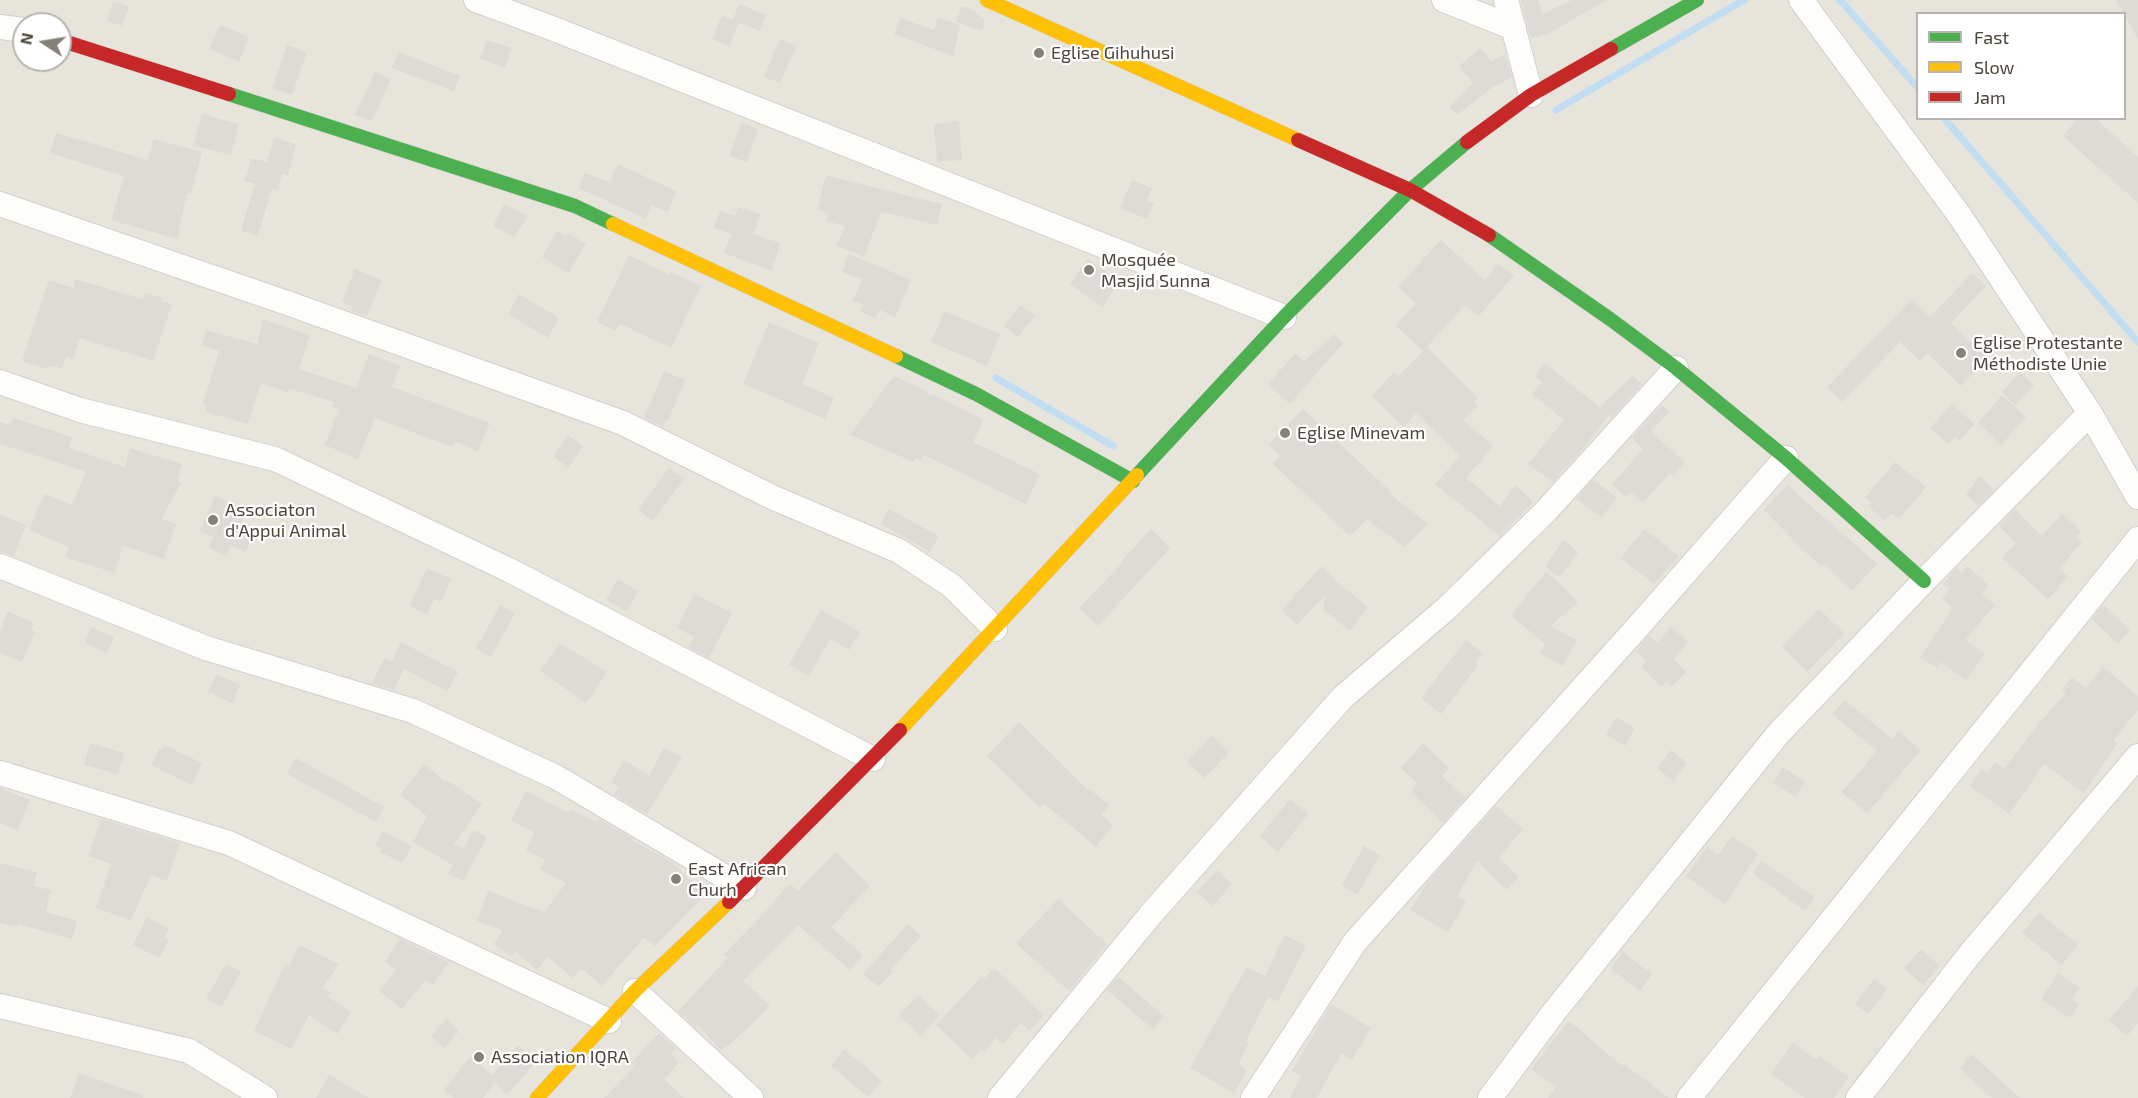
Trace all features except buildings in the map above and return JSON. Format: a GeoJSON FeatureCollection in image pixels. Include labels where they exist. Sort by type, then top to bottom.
{"type":"FeatureCollection","features":[{"type":"Feature","properties":{"kind":"street"},"geometry":{"type":"LineString","coordinates":[[476,0],[560,31],[1284,317]]}},
{"type":"Feature","properties":{"kind":"street"},"geometry":{"type":"LineString","coordinates":[[987,0],[1410,190],[1483,231],[1676,368],[1786,458],[1924,581]]}},
{"type":"Feature","properties":{"kind":"street"},"geometry":{"type":"LineString","coordinates":[[1444,0],[1514,28]]}},
{"type":"Feature","properties":{"kind":"street"},"geometry":{"type":"LineString","coordinates":[[1506,0],[1531,95]]}},
{"type":"Feature","properties":{"kind":"street"},"geometry":{"type":"LineString","coordinates":[[537,1098],[635,991],[744,888],[873,759],[1284,317],[1410,190],[1472,138],[1531,95],[1697,0]]}},
{"type":"Feature","properties":{"kind":"street"},"geometry":{"type":"LineString","coordinates":[[1801,0],[1960,216],[2090,413],[2138,497]]}},
{"type":"Feature","properties":{"kind":"street"},"geometry":{"type":"LineString","coordinates":[[72,44],[575,206],[976,394],[1133,481]]}},
{"type":"Feature","properties":{"kind":"street"},"geometry":{"type":"LineString","coordinates":[[0,204],[623,423],[774,498],[899,551],[951,586],[995,629]]}},
{"type":"Feature","properties":{"kind":"street"},"geometry":{"type":"LineString","coordinates":[[1000,1098],[1152,913],[1343,697],[1448,608],[1545,512],[1676,368]]}},
{"type":"Feature","properties":{"kind":"street"},"geometry":{"type":"LineString","coordinates":[[0,382],[80,410],[275,459],[507,569],[873,759]]}},
{"type":"Feature","properties":{"kind":"street"},"geometry":{"type":"LineString","coordinates":[[1490,1098],[1554,1012],[1778,734],[1924,581],[2090,413]]}},
{"type":"Feature","properties":{"kind":"street"},"geometry":{"type":"LineString","coordinates":[[1253,1098],[1355,942],[1786,458]]}},
{"type":"Feature","properties":{"kind":"street"},"geometry":{"type":"LineString","coordinates":[[1689,1098],[2138,539]]}},
{"type":"Feature","properties":{"kind":"street"},"geometry":{"type":"LineString","coordinates":[[0,566],[206,648],[413,711],[556,777],[744,888]]}},
{"type":"Feature","properties":{"kind":"street"},"geometry":{"type":"LineString","coordinates":[[1858,1098],[1971,954],[2138,756]]}},
{"type":"Feature","properties":{"kind":"street"},"geometry":{"type":"LineString","coordinates":[[0,773],[229,843],[609,1021]]}},
{"type":"Feature","properties":{"kind":"street"},"geometry":{"type":"LineString","coordinates":[[635,991],[751,1098]]}},
{"type":"Feature","properties":{"kind":"street"},"geometry":{"type":"LineString","coordinates":[[0,1006],[189,1052],[265,1098]]}},
{"type":"Feature","properties":{"kind":"shaded area"},"geometry":{"type":"Polygon","coordinates":[[[0,0],[2138,0],[2138,1098],[0,1098],[0,0]]]}},
{"type":"Feature","properties":{"kind":"waterway"},"geometry":{"type":"LineString","coordinates":[[1556,110],[1744,0]]}},
{"type":"Feature","properties":{"kind":"waterway"},"geometry":{"type":"LineString","coordinates":[[1840,0],[1916,86]]}},
{"type":"Feature","properties":{"kind":"waterway"},"geometry":{"type":"LineString","coordinates":[[1946,120],[2138,342]]}},
{"type":"Feature","properties":{"kind":"waterway"},"geometry":{"type":"LineString","coordinates":[[996,378],[1113,446]]}},
{"type":"Feature","properties":{"kind":"traffic: fast"},"geometry":{"type":"LineString","coordinates":[[1611,49],[1697,0]]}},
{"type":"Feature","properties":{"kind":"traffic: fast"},"geometry":{"type":"LineString","coordinates":[[229,94],[575,206],[613,224]]}},
{"type":"Feature","properties":{"kind":"traffic: fast"},"geometry":{"type":"LineString","coordinates":[[1137,475],[1284,317],[1410,190],[1467,142]]}},
{"type":"Feature","properties":{"kind":"traffic: fast"},"geometry":{"type":"LineString","coordinates":[[1489,235],[1676,368],[1786,458],[1924,581]]}},
{"type":"Feature","properties":{"kind":"traffic: fast"},"geometry":{"type":"LineString","coordinates":[[896,356],[976,394],[1133,481]]}},
{"type":"Feature","properties":{"kind":"traffic: slow"},"geometry":{"type":"LineString","coordinates":[[987,0],[1298,140]]}},
{"type":"Feature","properties":{"kind":"traffic: slow"},"geometry":{"type":"LineString","coordinates":[[613,224],[896,356]]}},
{"type":"Feature","properties":{"kind":"traffic: slow"},"geometry":{"type":"LineString","coordinates":[[900,730],[1137,475]]}},
{"type":"Feature","properties":{"kind":"traffic: slow"},"geometry":{"type":"LineString","coordinates":[[537,1098],[635,991],[729,902]]}},
{"type":"Feature","properties":{"kind":"traffic: jam"},"geometry":{"type":"LineString","coordinates":[[72,44],[229,94]]}},
{"type":"Feature","properties":{"kind":"traffic: jam"},"geometry":{"type":"LineString","coordinates":[[1467,142],[1531,95],[1611,49]]}},
{"type":"Feature","properties":{"kind":"traffic: jam"},"geometry":{"type":"LineString","coordinates":[[1298,140],[1410,190],[1489,235]]}},
{"type":"Feature","properties":{"kind":"traffic: jam"},"geometry":{"type":"LineString","coordinates":[[729,902],[900,730]]}},
{"type":"Feature","properties":{"kind":"place","name":"Eglise Gihuhusi"},"geometry":{"type":"Point","coordinates":[1039,53]}},
{"type":"Feature","properties":{"kind":"place","name":"Mosquée Masjid Sunna"},"geometry":{"type":"Point","coordinates":[1089,270]}},
{"type":"Feature","properties":{"kind":"place","name":"Eglise Protestante Méthodiste Unie"},"geometry":{"type":"Point","coordinates":[1961,353]}},
{"type":"Feature","properties":{"kind":"place","name":"Eglise Minevam"},"geometry":{"type":"Point","coordinates":[1285,433]}},
{"type":"Feature","properties":{"kind":"place","name":"Associaton d'Appui Animal"},"geometry":{"type":"Point","coordinates":[213,520]}},
{"type":"Feature","properties":{"kind":"place","name":"East African Churh"},"geometry":{"type":"Point","coordinates":[676,879]}},
{"type":"Feature","properties":{"kind":"place","name":"Association IQRA"},"geometry":{"type":"Point","coordinates":[479,1057]}}]}
